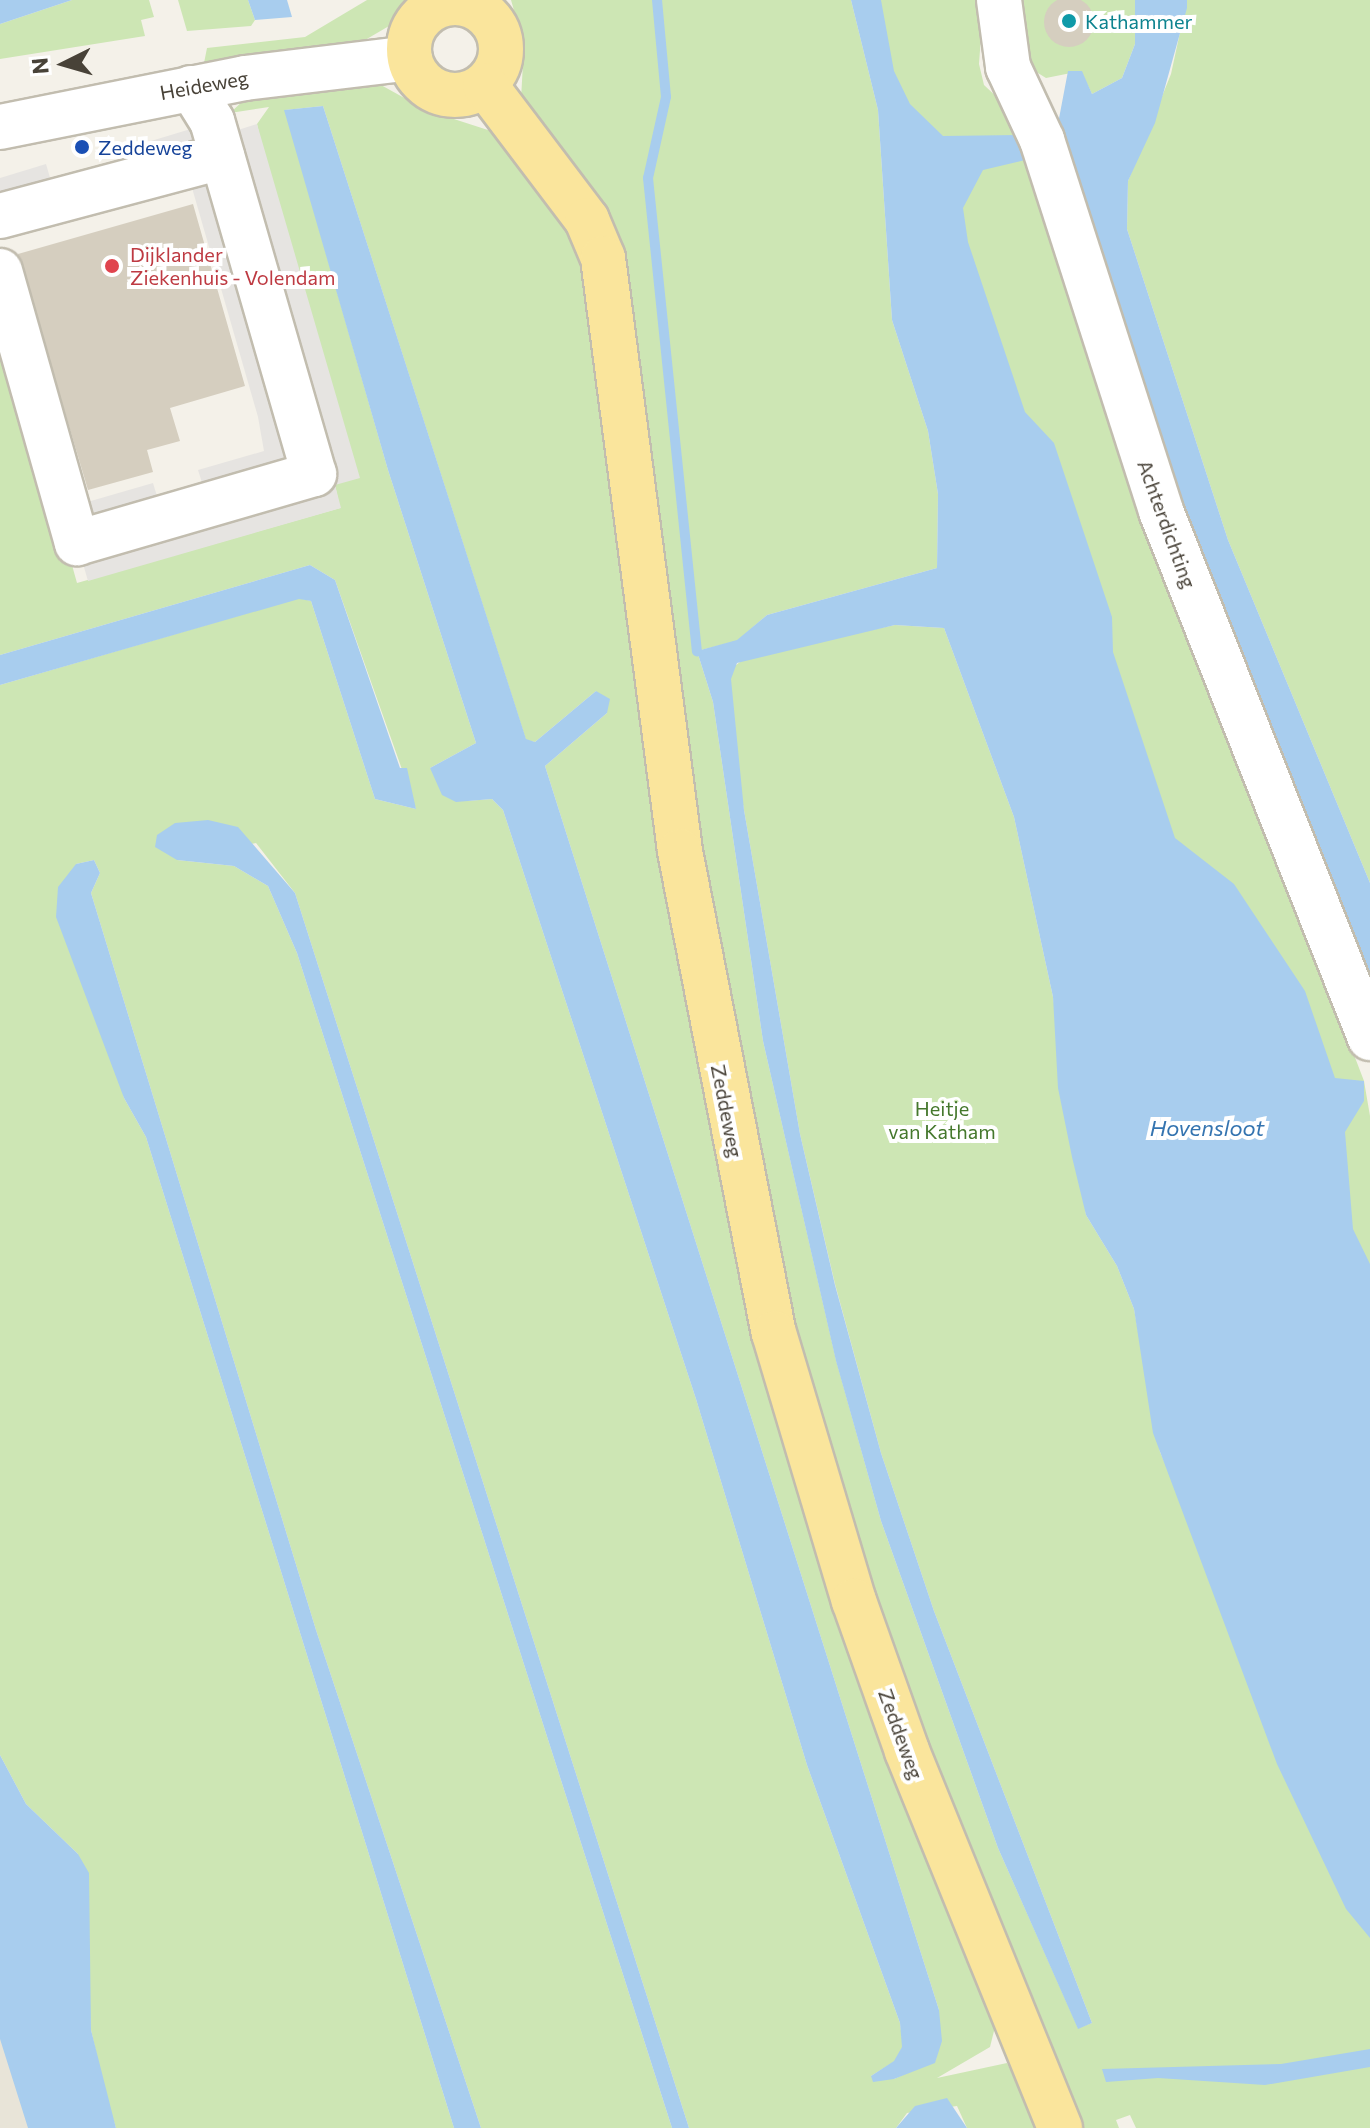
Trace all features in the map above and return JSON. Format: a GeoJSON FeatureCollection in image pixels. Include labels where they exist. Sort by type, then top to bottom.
{"type":"FeatureCollection","features":[{"type":"Feature","properties":{"kind":"main road"},"geometry":{"type":"LineString","coordinates":[[477,3],[498,29],[502,51],[485,85],[460,95],[433,90],[410,58],[412,33],[434,8],[477,3]]}},
{"type":"Feature","properties":{"kind":"main road","name":"Zeddeweg"},"geometry":{"type":"LineString","coordinates":[[485,85],[587,220],[603,258],[680,851],[774,1333],[849,1587],[907,1751],[1060,2128]]}},
{"type":"Feature","properties":{"kind":"street","name":"Achterdichting"},"geometry":{"type":"LineString","coordinates":[[999,0],[1008,67],[1042,140],[1161,511],[1370,1038]]}},
{"type":"Feature","properties":{"kind":"street","name":"Heideweg"},"geometry":{"type":"LineString","coordinates":[[0,127],[191,88],[410,58]]}},
{"type":"Feature","properties":{"kind":"street"},"geometry":{"type":"LineString","coordinates":[[0,271],[77,543],[314,474],[212,121],[191,88]]}},
{"type":"Feature","properties":{"kind":"street"},"geometry":{"type":"LineString","coordinates":[[0,216],[222,157]]}},
{"type":"Feature","properties":{"kind":"shaded area"},"geometry":{"type":"Polygon","coordinates":[[[257,124],[360,478],[335,485],[341,508],[88,581],[77,543],[77,505],[153,483],[160,506],[205,492],[198,470],[264,451],[258,417],[186,167],[0,216],[0,178],[46,164],[53,188],[124,171],[118,151],[194,128],[216,137],[257,124]]]}},
{"type":"Feature","properties":{"kind":"shaded area"},"geometry":{"type":"Polygon","coordinates":[[[0,1936],[58,2128],[0,2128],[0,1936]]]}},
{"type":"Feature","properties":{"kind":"green space"},"geometry":{"type":"Polygon","coordinates":[[[72,0],[149,0],[154,17],[141,20],[145,36],[0,59],[0,24],[72,0]]]}},
{"type":"Feature","properties":{"kind":"green space"},"geometry":{"type":"Polygon","coordinates":[[[178,0],[248,0],[255,20],[251,26],[187,31],[178,0]]]}},
{"type":"Feature","properties":{"kind":"green space"},"geometry":{"type":"Polygon","coordinates":[[[367,0],[409,0],[389,26],[360,43],[203,68],[207,48],[305,37],[367,0]]]}},
{"type":"Feature","properties":{"kind":"green space","name":"Heitje van Katham"},"geometry":{"type":"Polygon","coordinates":[[[511,0],[851,0],[878,110],[892,320],[928,431],[938,494],[937,568],[767,615],[737,641],[697,651],[713,702],[763,1041],[836,1360],[881,1521],[998,1848],[1078,2028],[1092,2023],[934,1611],[881,1453],[835,1284],[800,1134],[721,677],[745,658],[800,645],[895,625],[944,628],[1014,817],[1053,997],[1086,1215],[1117,1266],[1134,1309],[1160,1452],[1370,1933],[1370,2128],[1136,2128],[1130,2115],[1116,2120],[1119,2128],[1081,2128],[969,1854],[885,1630],[800,1354],[696,846],[622,245],[610,216],[521,99],[524,45],[511,0]]]}},
{"type":"Feature","properties":{"kind":"green space"},"geometry":{"type":"Polygon","coordinates":[[[860,0],[976,0],[983,9],[979,64],[984,85],[1002,102],[1024,152],[1123,450],[1364,1081],[1370,1116],[1370,1615],[860,0]]]}},
{"type":"Feature","properties":{"kind":"green space"},"geometry":{"type":"Polygon","coordinates":[[[1013,0],[1135,0],[1135,44],[1122,78],[1092,94],[1081,71],[1046,78],[1033,70],[1012,19],[1013,0]]]}},
{"type":"Feature","properties":{"kind":"green space"},"geometry":{"type":"Polygon","coordinates":[[[1187,0],[1370,0],[1370,883],[1228,540],[1127,229],[1128,181],[1171,74],[1187,0]]]}},
{"type":"Feature","properties":{"kind":"green space"},"geometry":{"type":"Polygon","coordinates":[[[372,80],[426,110],[491,131],[566,225],[581,254],[661,851],[738,1259],[996,2023],[990,2047],[937,2078],[1007,2063],[1041,2128],[967,2128],[957,2106],[907,2113],[896,2128],[689,2128],[295,893],[256,843],[177,860],[234,866],[268,886],[297,953],[672,2128],[481,2128],[316,1630],[91,893],[100,873],[94,860],[76,864],[124,1098],[146,1137],[454,2128],[116,2128],[91,2030],[78,1854],[26,1804],[0,1755],[0,685],[299,598],[311,601],[375,799],[416,809],[335,580],[310,565],[0,655],[0,308],[77,583],[340,508],[257,124],[269,107],[230,113],[245,99],[372,80]],[[323,106],[285,110],[388,470],[476,743],[430,768],[466,801],[492,799],[503,810],[696,1399],[807,1765],[900,2023],[903,2046],[895,2061],[871,2076],[894,2079],[936,2060],[939,2010],[545,766],[607,713],[596,691],[535,742],[526,740],[323,106]]]}},
{"type":"Feature","properties":{"kind":"water"},"geometry":{"type":"Polygon","coordinates":[[[0,0],[72,0],[0,24],[0,0]]]}},
{"type":"Feature","properties":{"kind":"water"},"geometry":{"type":"Polygon","coordinates":[[[248,0],[287,0],[292,17],[255,20],[248,0]]]}},
{"type":"Feature","properties":{"kind":"water","name":"Hovensloot"},"geometry":{"type":"Polygon","coordinates":[[[851,0],[881,0],[894,71],[910,104],[943,136],[1019,135],[1025,160],[983,170],[963,208],[968,242],[1025,412],[1054,443],[1112,617],[1113,652],[1175,838],[1234,884],[1305,991],[1335,1078],[1364,1081],[1364,1101],[1345,1132],[1353,1229],[1370,1264],[1370,1938],[1346,1909],[1277,1764],[1153,1433],[1134,1309],[1117,1266],[1086,1215],[1072,1157],[1058,1088],[1053,997],[1014,817],[944,628],[895,625],[737,663],[731,679],[744,810],[800,1134],[835,1285],[881,1453],[934,1611],[1092,2023],[1078,2029],[998,1848],[881,1521],[836,1361],[763,1041],[713,702],[697,651],[737,640],[767,615],[937,568],[938,494],[928,431],[892,320],[878,110],[851,0]]]}},
{"type":"Feature","properties":{"kind":"water"},"geometry":{"type":"Polygon","coordinates":[[[1135,0],[1187,0],[1187,8],[1155,123],[1128,181],[1127,229],[1228,540],[1370,883],[1370,975],[1174,488],[1057,129],[1068,71],[1082,71],[1092,94],[1122,78],[1135,44],[1135,0]]]}},
{"type":"Feature","properties":{"kind":"water"},"geometry":{"type":"Polygon","coordinates":[[[323,106],[526,739],[535,742],[596,691],[610,699],[607,713],[545,766],[939,2010],[942,2041],[935,2063],[894,2079],[873,2082],[871,2076],[894,2061],[902,2047],[900,2023],[807,1765],[696,1399],[503,810],[492,799],[456,802],[442,795],[430,768],[476,743],[388,470],[284,110],[323,106]]]}},
{"type":"Feature","properties":{"kind":"water"},"geometry":{"type":"Polygon","coordinates":[[[310,565],[335,580],[400,768],[407,768],[416,809],[375,799],[311,601],[299,599],[0,685],[0,655],[310,565]]]}},
{"type":"Feature","properties":{"kind":"water"},"geometry":{"type":"Polygon","coordinates":[[[208,820],[238,827],[295,893],[689,2128],[672,2128],[297,953],[268,886],[234,866],[177,860],[155,847],[157,835],[175,823],[208,820]]]}},
{"type":"Feature","properties":{"kind":"water"},"geometry":{"type":"Polygon","coordinates":[[[94,860],[100,873],[91,893],[316,1630],[481,2128],[454,2128],[146,1137],[124,1098],[56,917],[58,887],[76,864],[94,860]]]}},
{"type":"Feature","properties":{"kind":"water"},"geometry":{"type":"Polygon","coordinates":[[[0,1755],[26,1804],[78,1854],[89,1873],[91,2030],[116,2128],[28,2128],[0,2039],[0,1755]]]}},
{"type":"Feature","properties":{"kind":"water"},"geometry":{"type":"Polygon","coordinates":[[[1370,2049],[1370,2067],[1265,2085],[1158,2078],[1106,2082],[1102,2069],[1281,2064],[1370,2049]]]}},
{"type":"Feature","properties":{"kind":"water"},"geometry":{"type":"Polygon","coordinates":[[[947,2098],[967,2128],[896,2128],[915,2106],[947,2098]]]}},
{"type":"Feature","properties":{"kind":"building","name":"Kathammer"},"geometry":{"type":"Polygon","coordinates":[[[1069,-3],[1087,4],[1094,22],[1087,40],[1069,47],[1051,40],[1044,22],[1051,4],[1069,-3]]]}},
{"type":"Feature","properties":{"kind":"building"},"geometry":{"type":"Polygon","coordinates":[[[193,204],[245,386],[170,408],[180,441],[147,450],[153,472],[88,490],[18,254],[193,204]]]}},
{"type":"Feature","properties":{"kind":"waterway"},"geometry":{"type":"LineString","coordinates":[[657,0],[666,97],[648,178],[697,651]]}},
{"type":"Feature","properties":{"kind":"place","name":"Kathammer"},"geometry":{"type":"Point","coordinates":[1069,21]}},
{"type":"Feature","properties":{"kind":"place","name":"Zeddeweg"},"geometry":{"type":"Point","coordinates":[82,147]}},
{"type":"Feature","properties":{"kind":"place","name":"Dijklander Ziekenhuis - Volendam"},"geometry":{"type":"Point","coordinates":[112,266]}}]}
